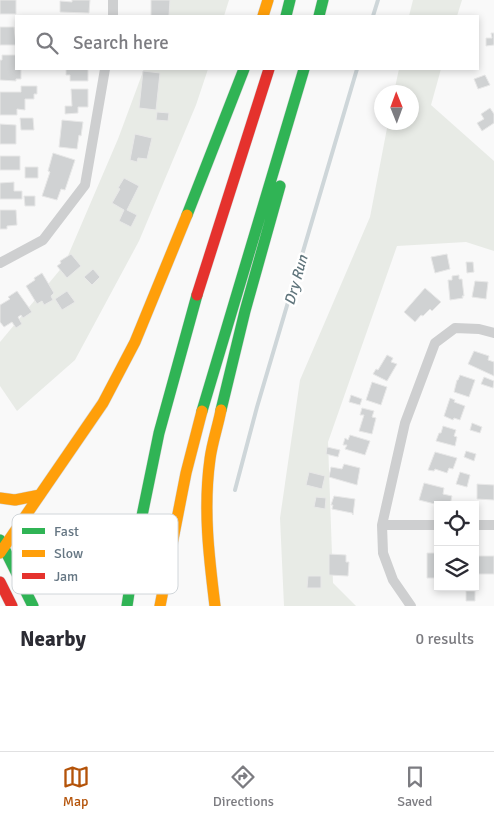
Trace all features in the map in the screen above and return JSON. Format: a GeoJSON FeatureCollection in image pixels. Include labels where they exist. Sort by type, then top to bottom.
{"type":"FeatureCollection","features":[{"type":"Feature","properties":{"kind":"main road"},"geometry":{"type":"LineString","coordinates":[[263,15],[268,0]]}},
{"type":"Feature","properties":{"kind":"main road"},"geometry":{"type":"LineString","coordinates":[[286,15],[290,0]]}},
{"type":"Feature","properties":{"kind":"main road"},"geometry":{"type":"LineString","coordinates":[[319,15],[323,0]]}},
{"type":"Feature","properties":{"kind":"main road"},"geometry":{"type":"LineString","coordinates":[[325,15],[329,0]]}},
{"type":"Feature","properties":{"kind":"main road"},"geometry":{"type":"LineString","coordinates":[[26,514],[103,404],[135,342],[155,296],[244,70]]}},
{"type":"Feature","properties":{"kind":"main road"},"geometry":{"type":"LineString","coordinates":[[142,514],[159,433],[207,261],[269,70]]}},
{"type":"Feature","properties":{"kind":"main road"},"geometry":{"type":"LineString","coordinates":[[178,514],[186,473],[210,383],[304,70]]}},
{"type":"Feature","properties":{"kind":"main road"},"geometry":{"type":"LineString","coordinates":[[215,606],[206,521],[207,486],[213,441],[245,311],[312,70]]}},
{"type":"Feature","properties":{"kind":"main road"},"geometry":{"type":"LineString","coordinates":[[0,498],[19,501],[40,495]]}},
{"type":"Feature","properties":{"kind":"main road"},"geometry":{"type":"LineString","coordinates":[[12,532],[1,547],[12,567]]}},
{"type":"Feature","properties":{"kind":"main road"},"geometry":{"type":"LineString","coordinates":[[0,582],[12,606]]}},
{"type":"Feature","properties":{"kind":"main road"},"geometry":{"type":"LineString","coordinates":[[26,594],[33,606]]}},
{"type":"Feature","properties":{"kind":"street"},"geometry":{"type":"LineString","coordinates":[[113,15],[114,0]]}},
{"type":"Feature","properties":{"kind":"street"},"geometry":{"type":"LineString","coordinates":[[0,263],[43,240],[84,185],[105,70]]}},
{"type":"Feature","properties":{"kind":"street"},"geometry":{"type":"LineString","coordinates":[[412,606],[394,580],[383,553],[382,525],[405,423],[436,343],[455,328],[479,329],[494,334]]}},
{"type":"Feature","properties":{"kind":"street"},"geometry":{"type":"LineString","coordinates":[[382,525],[434,525]]}},
{"type":"Feature","properties":{"kind":"street"},"geometry":{"type":"LineString","coordinates":[[479,525],[494,525]]}},
{"type":"Feature","properties":{"kind":"shaded area"},"geometry":{"type":"Polygon","coordinates":[[[170,0],[229,0],[224,15],[163,15],[170,0]]]}},
{"type":"Feature","properties":{"kind":"shaded area"},"geometry":{"type":"Polygon","coordinates":[[[413,0],[462,0],[457,15],[409,15],[413,0]]]}},
{"type":"Feature","properties":{"kind":"shaded area"},"geometry":{"type":"Polygon","coordinates":[[[144,70],[208,70],[196,105],[139,241],[75,360],[17,411],[0,386],[0,342],[64,265],[118,139],[144,70]]]}},
{"type":"Feature","properties":{"kind":"shaded area"},"geometry":{"type":"Polygon","coordinates":[[[399,70],[441,70],[431,105],[494,161],[494,251],[466,242],[397,246],[328,442],[333,583],[356,606],[284,606],[280,518],[300,380],[370,217],[387,130],[419,130],[419,85],[396,85],[399,70]]]}},
{"type":"Feature","properties":{"kind":"building"},"geometry":{"type":"Polygon","coordinates":[[[0,0],[16,0],[16,14],[0,14],[0,0]]]}},
{"type":"Feature","properties":{"kind":"building"},"geometry":{"type":"Polygon","coordinates":[[[72,0],[90,0],[89,13],[60,12],[60,1],[72,2],[72,0]]]}},
{"type":"Feature","properties":{"kind":"building"},"geometry":{"type":"Polygon","coordinates":[[[151,0],[170,0],[169,15],[151,15],[151,0]]]}},
{"type":"Feature","properties":{"kind":"building"},"geometry":{"type":"Polygon","coordinates":[[[0,27],[14,27],[15,45],[0,45],[0,27]]]}},
{"type":"Feature","properties":{"kind":"building"},"geometry":{"type":"Polygon","coordinates":[[[491,33],[494,33],[494,45],[486,46],[486,38],[492,38],[491,33]]]}},
{"type":"Feature","properties":{"kind":"building"},"geometry":{"type":"Polygon","coordinates":[[[2,55],[15,55],[15,70],[21,70],[21,79],[16,79],[16,81],[0,80],[0,60],[2,60],[2,55]]]}},
{"type":"Feature","properties":{"kind":"building"},"geometry":{"type":"Polygon","coordinates":[[[66,70],[88,70],[88,81],[70,81],[70,75],[66,75],[66,70]]]}},
{"type":"Feature","properties":{"kind":"building"},"geometry":{"type":"Polygon","coordinates":[[[143,71],[160,73],[156,110],[139,108],[143,71]]]}},
{"type":"Feature","properties":{"kind":"building"},"geometry":{"type":"Polygon","coordinates":[[[485,75],[490,85],[478,89],[474,79],[485,75]]]}},
{"type":"Feature","properties":{"kind":"building"},"geometry":{"type":"Polygon","coordinates":[[[21,86],[37,86],[37,94],[34,94],[34,99],[25,99],[25,110],[17,109],[17,115],[0,115],[0,92],[21,92],[21,86]]]}},
{"type":"Feature","properties":{"kind":"building"},"geometry":{"type":"Polygon","coordinates":[[[71,89],[88,89],[88,107],[78,107],[78,113],[65,114],[65,106],[72,106],[71,89]]]}},
{"type":"Feature","properties":{"kind":"building"},"geometry":{"type":"Polygon","coordinates":[[[490,108],[494,114],[494,123],[482,131],[477,123],[484,119],[481,114],[490,108]]]}},
{"type":"Feature","properties":{"kind":"building"},"geometry":{"type":"Polygon","coordinates":[[[157,112],[169,113],[168,121],[156,120],[157,112]]]}},
{"type":"Feature","properties":{"kind":"building"},"geometry":{"type":"Polygon","coordinates":[[[20,118],[33,118],[34,130],[21,130],[20,118]]]}},
{"type":"Feature","properties":{"kind":"building"},"geometry":{"type":"Polygon","coordinates":[[[62,120],[83,122],[77,149],[59,147],[62,120]]]}},
{"type":"Feature","properties":{"kind":"building"},"geometry":{"type":"Polygon","coordinates":[[[0,124],[16,125],[16,144],[0,144],[0,124]]]}},
{"type":"Feature","properties":{"kind":"building"},"geometry":{"type":"Polygon","coordinates":[[[135,134],[152,138],[147,159],[138,158],[137,162],[130,160],[135,134]]]}},
{"type":"Feature","properties":{"kind":"building"},"geometry":{"type":"Polygon","coordinates":[[[53,153],[75,160],[65,190],[61,189],[57,200],[42,196],[50,172],[48,171],[53,153]]]}},
{"type":"Feature","properties":{"kind":"building"},"geometry":{"type":"Polygon","coordinates":[[[0,156],[20,156],[20,170],[0,170],[0,156]]]}},
{"type":"Feature","properties":{"kind":"building"},"geometry":{"type":"Polygon","coordinates":[[[25,167],[38,167],[38,178],[25,178],[25,167]]]}},
{"type":"Feature","properties":{"kind":"building"},"geometry":{"type":"Polygon","coordinates":[[[124,178],[139,186],[127,210],[137,215],[131,227],[119,221],[124,210],[112,203],[124,178]]]}},
{"type":"Feature","properties":{"kind":"building"},"geometry":{"type":"Polygon","coordinates":[[[14,182],[14,191],[22,191],[22,199],[0,199],[0,183],[14,182]]]}},
{"type":"Feature","properties":{"kind":"building"},"geometry":{"type":"Polygon","coordinates":[[[24,196],[35,196],[35,206],[25,206],[24,196]]]}},
{"type":"Feature","properties":{"kind":"building"},"geometry":{"type":"Polygon","coordinates":[[[0,210],[16,210],[17,225],[7,226],[7,229],[0,229],[0,210]]]}},
{"type":"Feature","properties":{"kind":"building"},"geometry":{"type":"Polygon","coordinates":[[[71,254],[81,266],[67,278],[57,266],[61,263],[60,261],[71,254]]]}},
{"type":"Feature","properties":{"kind":"building"},"geometry":{"type":"Polygon","coordinates":[[[447,254],[450,269],[435,273],[431,257],[447,254]]]}},
{"type":"Feature","properties":{"kind":"building"},"geometry":{"type":"Polygon","coordinates":[[[466,262],[473,262],[474,272],[467,273],[466,262]]]}},
{"type":"Feature","properties":{"kind":"building"},"geometry":{"type":"Polygon","coordinates":[[[93,269],[100,277],[92,285],[84,277],[93,269]]]}},
{"type":"Feature","properties":{"kind":"building"},"geometry":{"type":"Polygon","coordinates":[[[42,273],[54,293],[51,296],[53,300],[44,305],[42,301],[37,304],[26,286],[42,273]]]}},
{"type":"Feature","properties":{"kind":"building"},"geometry":{"type":"Polygon","coordinates":[[[459,275],[459,279],[462,279],[464,296],[462,296],[463,298],[450,300],[448,280],[452,280],[452,276],[459,275]]]}},
{"type":"Feature","properties":{"kind":"building"},"geometry":{"type":"Polygon","coordinates":[[[475,281],[488,282],[486,299],[472,297],[475,281]]]}},
{"type":"Feature","properties":{"kind":"building"},"geometry":{"type":"Polygon","coordinates":[[[425,288],[441,302],[432,311],[430,309],[423,316],[421,315],[415,322],[404,312],[425,288]]]}},
{"type":"Feature","properties":{"kind":"building"},"geometry":{"type":"Polygon","coordinates":[[[17,291],[32,312],[23,318],[21,315],[18,317],[22,324],[16,328],[12,322],[4,327],[0,322],[0,305],[10,299],[8,297],[17,291]]]}},
{"type":"Feature","properties":{"kind":"building"},"geometry":{"type":"Polygon","coordinates":[[[67,291],[75,302],[62,310],[55,299],[67,291]]]}},
{"type":"Feature","properties":{"kind":"building"},"geometry":{"type":"Polygon","coordinates":[[[474,351],[489,356],[488,360],[494,362],[494,376],[468,364],[474,351]]]}},
{"type":"Feature","properties":{"kind":"building"},"geometry":{"type":"Polygon","coordinates":[[[387,355],[393,358],[391,362],[397,364],[387,381],[373,374],[376,369],[378,370],[387,355]]]}},
{"type":"Feature","properties":{"kind":"building"},"geometry":{"type":"Polygon","coordinates":[[[460,375],[475,380],[469,397],[454,392],[460,375]]]}},
{"type":"Feature","properties":{"kind":"building"},"geometry":{"type":"Polygon","coordinates":[[[484,377],[494,381],[493,388],[481,384],[484,377]]]}},
{"type":"Feature","properties":{"kind":"building"},"geometry":{"type":"Polygon","coordinates":[[[372,382],[387,387],[381,405],[366,400],[372,382]]]}},
{"type":"Feature","properties":{"kind":"building"},"geometry":{"type":"Polygon","coordinates":[[[351,395],[362,399],[360,405],[349,402],[351,395]]]}},
{"type":"Feature","properties":{"kind":"building"},"geometry":{"type":"Polygon","coordinates":[[[450,398],[455,400],[454,402],[465,406],[460,420],[454,418],[453,420],[444,416],[450,398]]]}},
{"type":"Feature","properties":{"kind":"building"},"geometry":{"type":"Polygon","coordinates":[[[362,408],[374,411],[372,417],[376,418],[372,434],[359,431],[364,415],[360,415],[362,408]]]}},
{"type":"Feature","properties":{"kind":"building"},"geometry":{"type":"Polygon","coordinates":[[[472,423],[482,427],[480,433],[470,430],[472,423]]]}},
{"type":"Feature","properties":{"kind":"building"},"geometry":{"type":"Polygon","coordinates":[[[443,426],[456,430],[454,436],[457,437],[455,446],[436,441],[443,426]]]}},
{"type":"Feature","properties":{"kind":"building"},"geometry":{"type":"Polygon","coordinates":[[[350,435],[370,441],[365,455],[345,449],[347,445],[343,445],[345,438],[348,440],[350,435]]]}},
{"type":"Feature","properties":{"kind":"building"},"geometry":{"type":"Polygon","coordinates":[[[327,447],[340,450],[338,457],[326,454],[327,447]]]}},
{"type":"Feature","properties":{"kind":"building"},"geometry":{"type":"Polygon","coordinates":[[[466,451],[476,454],[474,461],[464,457],[466,451]]]}},
{"type":"Feature","properties":{"kind":"building"},"geometry":{"type":"Polygon","coordinates":[[[435,452],[457,458],[453,469],[449,468],[447,473],[435,469],[434,471],[428,470],[435,452]]]}},
{"type":"Feature","properties":{"kind":"building"},"geometry":{"type":"Polygon","coordinates":[[[344,464],[360,468],[357,485],[329,477],[331,467],[342,469],[344,464]]]}},
{"type":"Feature","properties":{"kind":"building"},"geometry":{"type":"Polygon","coordinates":[[[309,472],[325,476],[322,489],[306,485],[309,472]]]}},
{"type":"Feature","properties":{"kind":"building"},"geometry":{"type":"Polygon","coordinates":[[[460,472],[470,475],[467,487],[456,484],[460,472]]]}},
{"type":"Feature","properties":{"kind":"building"},"geometry":{"type":"Polygon","coordinates":[[[424,483],[444,488],[443,494],[452,496],[451,501],[434,501],[434,504],[419,500],[424,483]]]}},
{"type":"Feature","properties":{"kind":"building"},"geometry":{"type":"Polygon","coordinates":[[[477,484],[494,485],[494,500],[477,499],[477,484]]]}},
{"type":"Feature","properties":{"kind":"building"},"geometry":{"type":"Polygon","coordinates":[[[334,496],[355,499],[353,515],[352,513],[332,509],[333,505],[331,505],[334,496]]]}},
{"type":"Feature","properties":{"kind":"building"},"geometry":{"type":"Polygon","coordinates":[[[316,497],[326,498],[325,509],[314,507],[316,497]]]}},
{"type":"Feature","properties":{"kind":"building"},"geometry":{"type":"Polygon","coordinates":[[[427,553],[434,553],[434,578],[427,578],[427,553]]]}},
{"type":"Feature","properties":{"kind":"building"},"geometry":{"type":"Polygon","coordinates":[[[329,554],[346,555],[346,562],[349,562],[348,576],[329,575],[329,554]]]}},
{"type":"Feature","properties":{"kind":"building"},"geometry":{"type":"Polygon","coordinates":[[[479,556],[494,556],[494,574],[479,574],[479,556]]]}},
{"type":"Feature","properties":{"kind":"building"},"geometry":{"type":"Polygon","coordinates":[[[308,576],[321,576],[321,588],[307,588],[308,576]]]}},
{"type":"Feature","properties":{"kind":"building"},"geometry":{"type":"Polygon","coordinates":[[[466,591],[475,591],[475,601],[466,601],[466,591]]]}},
{"type":"Feature","properties":{"kind":"waterway","name":"Dry Run"},"geometry":{"type":"LineString","coordinates":[[373,15],[378,0]]}},
{"type":"Feature","properties":{"kind":"waterway","name":"Dry Run"},"geometry":{"type":"LineString","coordinates":[[235,490],[257,407],[357,70]]}},
{"type":"Feature","properties":{"kind":"traffic: fast"},"geometry":{"type":"LineString","coordinates":[[286,15],[290,0]]}},
{"type":"Feature","properties":{"kind":"traffic: fast"},"geometry":{"type":"LineString","coordinates":[[319,15],[323,0]]}},
{"type":"Feature","properties":{"kind":"traffic: fast"},"geometry":{"type":"LineString","coordinates":[[187,215],[244,70]]}},
{"type":"Feature","properties":{"kind":"traffic: fast"},"geometry":{"type":"LineString","coordinates":[[202,411],[304,70]]}},
{"type":"Feature","properties":{"kind":"traffic: fast"},"geometry":{"type":"LineString","coordinates":[[221,410],[245,311],[280,186]]}},
{"type":"Feature","properties":{"kind":"traffic: fast"},"geometry":{"type":"LineString","coordinates":[[142,514],[159,433],[197,295]]}},
{"type":"Feature","properties":{"kind":"traffic: fast"},"geometry":{"type":"LineString","coordinates":[[0,540],[12,564]]}},
{"type":"Feature","properties":{"kind":"traffic: fast"},"geometry":{"type":"LineString","coordinates":[[27,594],[33,606]]}},
{"type":"Feature","properties":{"kind":"traffic: fast"},"geometry":{"type":"LineString","coordinates":[[127,606],[129,594]]}},
{"type":"Feature","properties":{"kind":"traffic: slow"},"geometry":{"type":"LineString","coordinates":[[263,15],[268,0]]}},
{"type":"Feature","properties":{"kind":"traffic: slow"},"geometry":{"type":"LineString","coordinates":[[27,514],[103,403],[135,342],[187,215]]}},
{"type":"Feature","properties":{"kind":"traffic: slow"},"geometry":{"type":"LineString","coordinates":[[215,606],[209,551],[207,496],[211,453],[221,410]]}},
{"type":"Feature","properties":{"kind":"traffic: slow"},"geometry":{"type":"LineString","coordinates":[[178,514],[186,473],[202,411]]}},
{"type":"Feature","properties":{"kind":"traffic: slow"},"geometry":{"type":"LineString","coordinates":[[0,498],[15,500],[40,495]]}},
{"type":"Feature","properties":{"kind":"traffic: slow"},"geometry":{"type":"LineString","coordinates":[[0,553],[12,536]]}},
{"type":"Feature","properties":{"kind":"traffic: slow"},"geometry":{"type":"LineString","coordinates":[[160,606],[162,594]]}},
{"type":"Feature","properties":{"kind":"traffic: jam"},"geometry":{"type":"LineString","coordinates":[[197,295],[269,70]]}},
{"type":"Feature","properties":{"kind":"traffic: jam"},"geometry":{"type":"LineString","coordinates":[[0,582],[12,606]]}}]}
